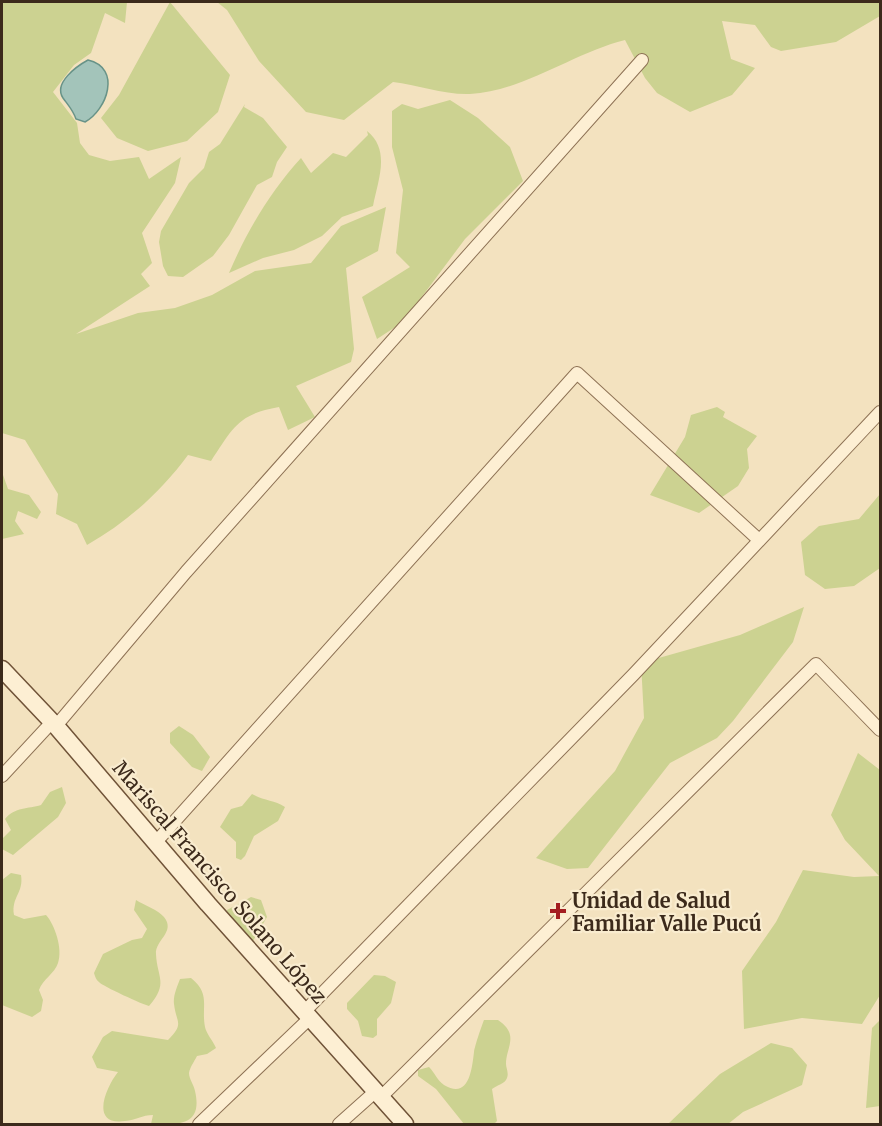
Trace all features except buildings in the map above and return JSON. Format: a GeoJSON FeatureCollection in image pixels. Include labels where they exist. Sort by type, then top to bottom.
{"type":"FeatureCollection","features":[{"type":"Feature","properties":{"kind":"main road","name":"Mariscal Francisco Solano López"},"geometry":{"type":"LineString","coordinates":[[2,669],[54,724],[405,1125]]}},
{"type":"Feature","properties":{"kind":"street"},"geometry":{"type":"LineString","coordinates":[[2,776],[54,724],[186,572],[642,60]]}},
{"type":"Feature","properties":{"kind":"street"},"geometry":{"type":"LineString","coordinates":[[156,842],[577,373],[759,540]]}},
{"type":"Feature","properties":{"kind":"street"},"geometry":{"type":"LineString","coordinates":[[200,1125],[634,674],[880,412]]}},
{"type":"Feature","properties":{"kind":"street"},"geometry":{"type":"LineString","coordinates":[[339,1125],[378,1094],[816,664],[880,730]]}},
{"type":"Feature","properties":{"kind":"green space"},"geometry":{"type":"Polygon","coordinates":[[[2,2],[127,2],[125,23],[105,13],[91,53],[74,65],[53,92],[77,123],[80,143],[89,155],[110,161],[139,157],[149,179],[181,157],[175,183],[142,233],[152,263],[141,274],[150,286],[76,334],[138,313],[175,308],[212,295],[255,271],[311,263],[341,226],[386,207],[378,251],[346,268],[354,349],[351,362],[296,386],[315,417],[288,430],[279,407],[245,418],[231,431],[211,461],[188,455],[142,506],[116,527],[87,545],[77,524],[56,514],[58,494],[25,440],[2,433],[2,2]]]}},
{"type":"Feature","properties":{"kind":"green space"},"geometry":{"type":"Polygon","coordinates":[[[170,2],[230,75],[218,112],[187,141],[148,151],[117,138],[101,118],[119,95],[170,2]]]}},
{"type":"Feature","properties":{"kind":"green space"},"geometry":{"type":"Polygon","coordinates":[[[217,2],[880,2],[880,16],[836,42],[781,51],[771,47],[755,25],[722,21],[731,59],[755,68],[732,95],[690,112],[657,93],[645,78],[625,40],[529,79],[490,91],[470,94],[451,93],[393,82],[344,120],[306,112],[259,61],[227,10],[217,2]]]}},
{"type":"Feature","properties":{"kind":"green space"},"geometry":{"type":"Polygon","coordinates":[[[450,100],[478,118],[510,147],[523,181],[465,239],[403,322],[377,339],[362,297],[410,267],[396,253],[403,190],[392,147],[392,111],[402,104],[418,109],[450,100]]]}},
{"type":"Feature","properties":{"kind":"green space"},"geometry":{"type":"Polygon","coordinates":[[[245,104],[244,107],[263,118],[287,147],[277,162],[272,177],[257,185],[229,235],[213,256],[183,277],[168,276],[163,266],[159,242],[161,231],[189,183],[204,168],[209,152],[220,144],[245,104]]]}},
{"type":"Feature","properties":{"kind":"green space"},"geometry":{"type":"Polygon","coordinates":[[[367,131],[379,147],[381,156],[380,176],[373,206],[342,217],[322,236],[294,250],[263,258],[229,273],[260,212],[301,158],[311,173],[333,153],[346,157],[368,135],[367,131]]]}},
{"type":"Feature","properties":{"kind":"green space"},"geometry":{"type":"Polygon","coordinates":[[[717,407],[725,412],[723,417],[757,436],[747,449],[749,468],[738,486],[699,513],[650,495],[685,437],[691,415],[717,407]]]}},
{"type":"Feature","properties":{"kind":"green space"},"geometry":{"type":"Polygon","coordinates":[[[2,472],[8,489],[29,495],[41,512],[37,519],[18,511],[15,521],[24,534],[2,539],[2,472]]]}},
{"type":"Feature","properties":{"kind":"green space"},"geometry":{"type":"Polygon","coordinates":[[[880,494],[880,568],[854,586],[825,589],[805,575],[801,542],[819,526],[859,519],[880,494]]]}},
{"type":"Feature","properties":{"kind":"green space"},"geometry":{"type":"Polygon","coordinates":[[[804,607],[793,642],[733,721],[717,738],[670,763],[588,868],[567,869],[536,858],[615,771],[644,718],[641,663],[740,635],[804,607]]]}},
{"type":"Feature","properties":{"kind":"green space"},"geometry":{"type":"Polygon","coordinates":[[[179,726],[193,735],[210,757],[202,771],[192,767],[170,743],[170,733],[179,726]]]}},
{"type":"Feature","properties":{"kind":"green space"},"geometry":{"type":"Polygon","coordinates":[[[858,753],[880,770],[880,995],[862,1024],[802,1018],[744,1029],[742,971],[776,922],[803,870],[854,877],[879,876],[845,840],[831,815],[858,753]]]}},
{"type":"Feature","properties":{"kind":"green space"},"geometry":{"type":"Polygon","coordinates":[[[62,787],[66,803],[58,817],[13,855],[2,849],[2,839],[11,830],[5,819],[17,810],[41,805],[50,792],[62,787]]]}},
{"type":"Feature","properties":{"kind":"green space"},"geometry":{"type":"Polygon","coordinates":[[[252,794],[285,807],[278,821],[254,836],[241,860],[236,858],[236,842],[220,827],[231,809],[242,806],[252,794]]]}},
{"type":"Feature","properties":{"kind":"green space"},"geometry":{"type":"Polygon","coordinates":[[[11,873],[21,875],[21,886],[14,904],[14,915],[24,919],[46,915],[59,944],[60,951],[56,967],[39,990],[43,1000],[41,1011],[32,1017],[2,1005],[2,880],[11,873]]]}},
{"type":"Feature","properties":{"kind":"green space"},"geometry":{"type":"Polygon","coordinates":[[[251,897],[261,900],[267,917],[253,941],[248,944],[225,915],[227,910],[251,897]]]}},
{"type":"Feature","properties":{"kind":"green space"},"geometry":{"type":"Polygon","coordinates":[[[136,900],[161,914],[168,927],[156,954],[160,980],[159,992],[149,1006],[102,984],[94,973],[103,954],[132,940],[142,938],[147,929],[134,910],[136,900]]]}},
{"type":"Feature","properties":{"kind":"green space"},"geometry":{"type":"Polygon","coordinates":[[[374,975],[385,976],[396,982],[391,1003],[377,1019],[377,1035],[373,1038],[362,1036],[358,1021],[347,1009],[347,1003],[374,975]]]}},
{"type":"Feature","properties":{"kind":"green space"},"geometry":{"type":"Polygon","coordinates":[[[191,978],[201,989],[205,1027],[216,1048],[207,1054],[197,1056],[190,1069],[189,1075],[197,1103],[192,1117],[186,1121],[171,1124],[151,1124],[153,1115],[125,1121],[114,1121],[107,1118],[104,1112],[105,1095],[118,1072],[97,1068],[92,1057],[103,1037],[112,1031],[168,1040],[178,1026],[174,1001],[180,979],[191,978]]]}},
{"type":"Feature","properties":{"kind":"green space"},"geometry":{"type":"Polygon","coordinates":[[[484,1020],[498,1020],[509,1031],[510,1041],[506,1064],[508,1076],[505,1082],[492,1089],[497,1121],[494,1124],[464,1124],[436,1089],[418,1076],[418,1070],[429,1067],[444,1085],[452,1089],[464,1086],[470,1074],[484,1020]]]}},
{"type":"Feature","properties":{"kind":"green space"},"geometry":{"type":"Polygon","coordinates":[[[880,1020],[880,1106],[866,1108],[872,1028],[880,1020]]]}},
{"type":"Feature","properties":{"kind":"green space"},"geometry":{"type":"Polygon","coordinates":[[[771,1043],[792,1048],[807,1065],[802,1085],[743,1112],[728,1124],[668,1124],[720,1074],[771,1043]]]}},
{"type":"Feature","properties":{"kind":"water"},"geometry":{"type":"Polygon","coordinates":[[[88,60],[99,64],[105,71],[108,90],[100,108],[85,122],[76,119],[63,98],[61,87],[78,66],[88,60]]]}},
{"type":"Feature","properties":{"kind":"place","name":"Unidad de Salud Familiar Valle Pucú"},"geometry":{"type":"Point","coordinates":[558,911]}}]}
